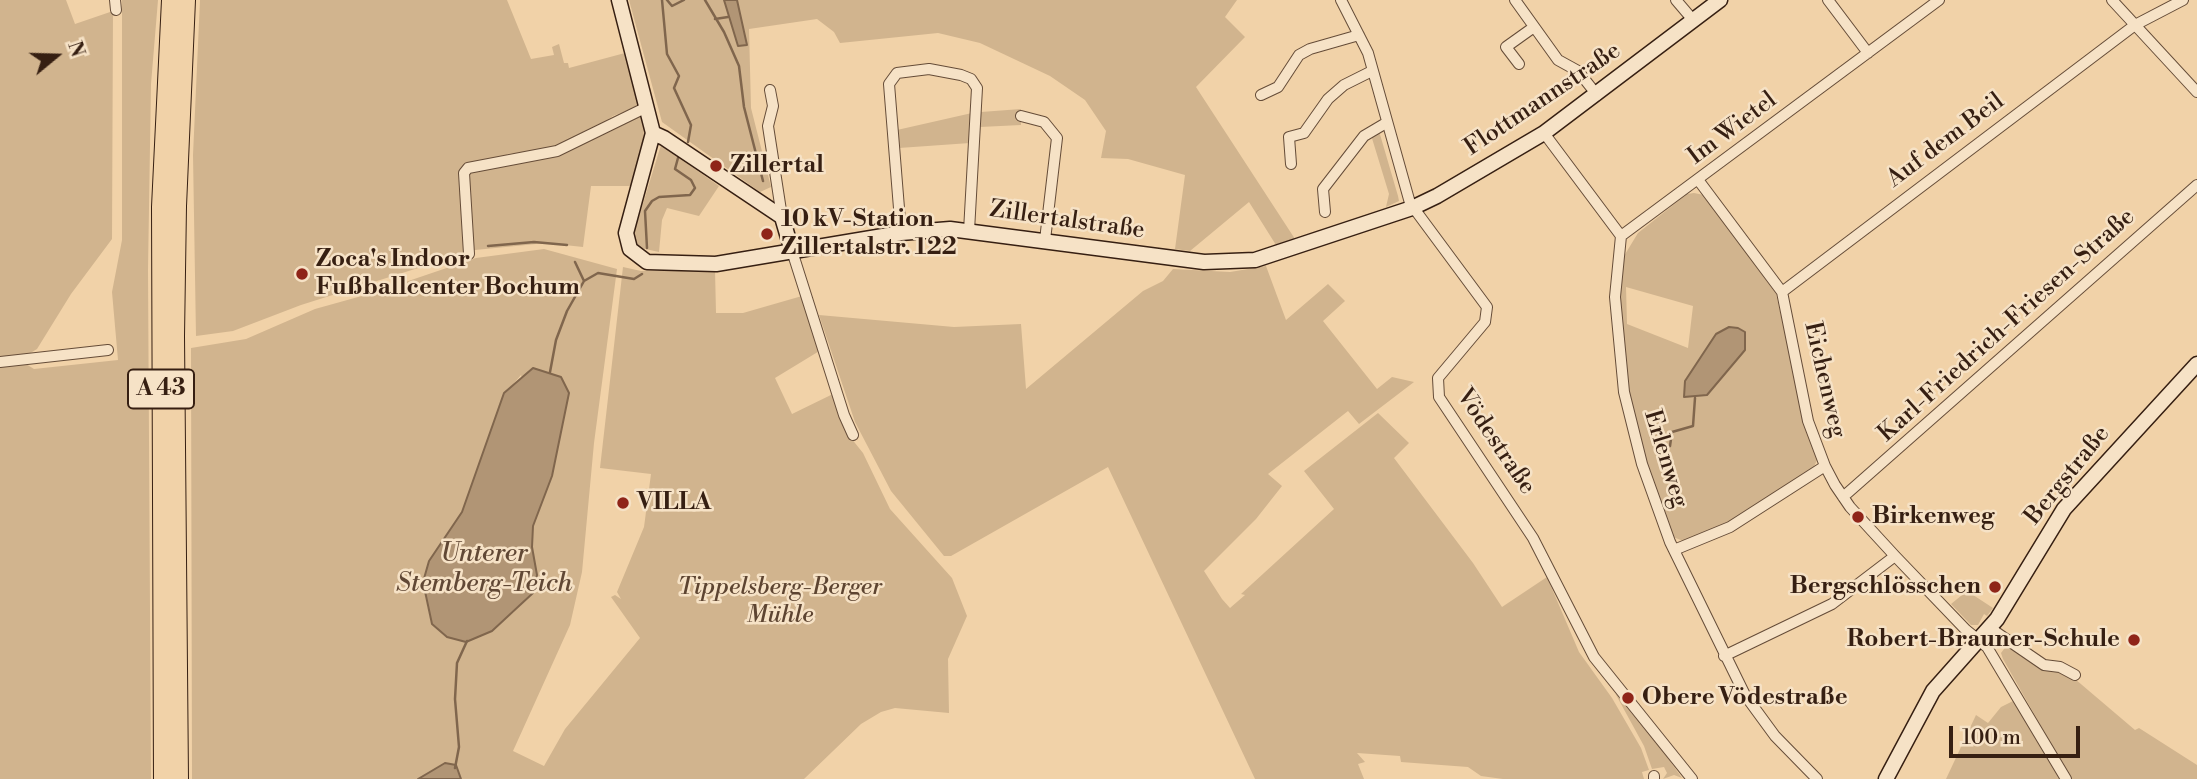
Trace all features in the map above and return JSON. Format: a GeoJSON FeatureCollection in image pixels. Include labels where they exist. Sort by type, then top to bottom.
{"type":"FeatureCollection","features":[{"type":"Feature","properties":{"kind":"highway","name":"A 43"},"geometry":{"type":"LineString","coordinates":[[163,779],[161,220],[165,73],[171,0]]}},
{"type":"Feature","properties":{"kind":"highway","name":"A 43"},"geometry":{"type":"LineString","coordinates":[[179,779],[176,310],[180,102],[186,0]]}},
{"type":"Feature","properties":{"kind":"street"},"geometry":{"type":"LineString","coordinates":[[619,0],[653,133],[782,217]]}},
{"type":"Feature","properties":{"kind":"street","name":"Vödestraße"},"geometry":{"type":"LineString","coordinates":[[1341,0],[1359,35],[1372,71],[1412,208],[1488,311],[1483,324],[1441,372],[1436,384],[1438,397],[1533,538],[1594,657],[1692,779]]}},
{"type":"Feature","properties":{"kind":"street"},"geometry":{"type":"LineString","coordinates":[[1515,0],[1558,60],[1578,71],[1597,95]]}},
{"type":"Feature","properties":{"kind":"street"},"geometry":{"type":"LineString","coordinates":[[1676,0],[1693,20]]}},
{"type":"Feature","properties":{"kind":"street","name":"Flottmannstraße"},"geometry":{"type":"LineString","coordinates":[[1412,208],[1544,133],[1720,0]]}},
{"type":"Feature","properties":{"kind":"street"},"geometry":{"type":"LineString","coordinates":[[1828,0],[1868,53]]}},
{"type":"Feature","properties":{"kind":"street","name":"Im Wietel"},"geometry":{"type":"LineString","coordinates":[[1621,236],[1699,181],[1939,0]]}},
{"type":"Feature","properties":{"kind":"street"},"geometry":{"type":"LineString","coordinates":[[2112,0],[2197,92]]}},
{"type":"Feature","properties":{"kind":"street","name":"Auf dem Beil"},"geometry":{"type":"LineString","coordinates":[[1782,292],[2135,25],[2183,0]]}},
{"type":"Feature","properties":{"kind":"street"},"geometry":{"type":"LineString","coordinates":[[1519,64],[1506,47],[1534,27]]}},
{"type":"Feature","properties":{"kind":"street"},"geometry":{"type":"LineString","coordinates":[[1261,95],[1278,87],[1299,55],[1310,49],[1359,35]]}},
{"type":"Feature","properties":{"kind":"street"},"geometry":{"type":"LineString","coordinates":[[901,233],[889,84],[897,73],[929,69],[961,75],[971,79],[977,88],[969,231]]}},
{"type":"Feature","properties":{"kind":"street"},"geometry":{"type":"LineString","coordinates":[[1291,164],[1289,137],[1304,133],[1328,99],[1344,85],[1372,71]]}},
{"type":"Feature","properties":{"kind":"street"},"geometry":{"type":"LineString","coordinates":[[770,90],[773,106],[768,126],[782,217],[844,415],[853,435]]}},
{"type":"Feature","properties":{"kind":"street"},"geometry":{"type":"LineString","coordinates":[[469,254],[464,173],[468,168],[557,151],[646,107]]}},
{"type":"Feature","properties":{"kind":"street"},"geometry":{"type":"LineString","coordinates":[[1021,116],[1044,122],[1057,138],[1045,240]]}},
{"type":"Feature","properties":{"kind":"street"},"geometry":{"type":"LineString","coordinates":[[1325,212],[1323,189],[1364,136],[1386,123]]}},
{"type":"Feature","properties":{"kind":"street","name":"Zillertalstraße"},"geometry":{"type":"LineString","coordinates":[[653,133],[626,233],[630,249],[648,262],[716,264],[901,233],[969,231],[1192,261],[1244,262],[1412,208]]}},
{"type":"Feature","properties":{"kind":"street"},"geometry":{"type":"LineString","coordinates":[[1544,133],[1621,236]]}},
{"type":"Feature","properties":{"kind":"street","name":"Eichenweg"},"geometry":{"type":"LineString","coordinates":[[1699,181],[1782,292],[1808,421],[1825,466],[1843,497],[1966,630],[1984,634]]}},
{"type":"Feature","properties":{"kind":"street","name":"Karl-Friedrich-Friesen-Straße"},"geometry":{"type":"LineString","coordinates":[[1843,497],[2197,186]]}},
{"type":"Feature","properties":{"kind":"street","name":"Erlenweg"},"geometry":{"type":"LineString","coordinates":[[1621,236],[1615,297],[1624,392],[1642,464],[1674,550],[1724,656],[1756,712],[1793,756],[1817,779]]}},
{"type":"Feature","properties":{"kind":"street"},"geometry":{"type":"LineString","coordinates":[[0,362],[108,351]]}},
{"type":"Feature","properties":{"kind":"street","name":"Bergstraße"},"geometry":{"type":"LineString","coordinates":[[1886,779],[1933,691],[1984,634],[2064,509],[2197,364]]}},
{"type":"Feature","properties":{"kind":"street"},"geometry":{"type":"LineString","coordinates":[[1674,550],[1730,527],[1825,466]]}},
{"type":"Feature","properties":{"kind":"street"},"geometry":{"type":"LineString","coordinates":[[1724,656],[1832,604],[1895,556]]}},
{"type":"Feature","properties":{"kind":"street"},"geometry":{"type":"LineString","coordinates":[[1984,634],[2044,665],[2065,668],[2075,675]]}},
{"type":"Feature","properties":{"kind":"street"},"geometry":{"type":"LineString","coordinates":[[1984,634],[1987,647],[2066,779]]}},
{"type":"Feature","properties":{"kind":"green space"},"geometry":{"type":"Polygon","coordinates":[[[0,0],[66,0],[75,24],[113,11],[112,239],[71,294],[37,349],[27,355],[0,359],[0,0]]]}},
{"type":"Feature","properties":{"kind":"green space"},"geometry":{"type":"Polygon","coordinates":[[[122,0],[158,0],[151,84],[148,270],[151,779],[0,779],[0,364],[26,364],[34,369],[118,360],[112,292],[122,240],[122,0]]]}},
{"type":"Feature","properties":{"kind":"green space"},"geometry":{"type":"Polygon","coordinates":[[[200,0],[507,0],[531,59],[554,55],[552,47],[559,44],[564,63],[568,63],[569,68],[625,53],[638,102],[636,107],[613,116],[578,140],[544,150],[507,154],[507,164],[558,154],[637,115],[641,116],[644,129],[643,146],[632,186],[591,186],[583,247],[546,243],[475,250],[301,305],[233,331],[196,336],[193,155],[200,0]]]}},
{"type":"Feature","properties":{"kind":"green space"},"geometry":{"type":"Polygon","coordinates":[[[629,0],[1237,0],[1225,17],[1245,37],[1196,87],[1295,239],[1276,245],[1249,202],[1190,251],[1175,249],[1185,175],[1128,159],[1101,158],[1106,131],[1085,100],[1050,76],[980,43],[938,33],[840,43],[834,32],[817,19],[749,29],[751,108],[771,187],[760,192],[662,122],[629,0]]]}},
{"type":"Feature","properties":{"kind":"green space"},"geometry":{"type":"Polygon","coordinates":[[[1021,109],[1021,125],[980,127],[981,112],[1021,109]]]}},
{"type":"Feature","properties":{"kind":"green space"},"geometry":{"type":"Polygon","coordinates":[[[972,113],[970,143],[899,148],[897,130],[972,113]]]}},
{"type":"Feature","properties":{"kind":"green space"},"geometry":{"type":"Polygon","coordinates":[[[1379,131],[1399,201],[1386,207],[1389,194],[1371,135],[1379,131]]]}},
{"type":"Feature","properties":{"kind":"green space"},"geometry":{"type":"Polygon","coordinates":[[[661,145],[719,186],[699,216],[667,208],[662,220],[659,252],[636,247],[633,236],[661,145]]]}},
{"type":"Feature","properties":{"kind":"green space"},"geometry":{"type":"Polygon","coordinates":[[[1687,194],[1704,195],[1776,294],[1808,434],[1817,460],[1813,469],[1724,525],[1686,542],[1673,537],[1636,431],[1622,354],[1619,284],[1624,256],[1638,233],[1687,194]],[[1626,287],[1627,324],[1688,348],[1693,306],[1626,287]]]}},
{"type":"Feature","properties":{"kind":"green space","name":"Tippelsberg-Berger Mühle"},"geometry":{"type":"Polygon","coordinates":[[[544,249],[617,269],[594,443],[582,572],[570,625],[513,751],[544,766],[565,729],[640,638],[611,597],[615,595],[621,599],[617,592],[644,527],[651,474],[600,468],[623,267],[641,271],[715,270],[716,313],[743,313],[802,296],[821,350],[775,378],[792,414],[835,393],[851,438],[863,453],[890,509],[952,578],[967,616],[948,659],[949,713],[895,708],[881,712],[861,724],[804,779],[192,779],[191,348],[246,339],[315,309],[376,292],[476,258],[544,249]],[[521,375],[503,396],[463,511],[431,561],[423,585],[431,622],[447,637],[467,642],[492,631],[533,593],[537,575],[532,547],[533,526],[552,476],[521,375]]]}},
{"type":"Feature","properties":{"kind":"green space"},"geometry":{"type":"Polygon","coordinates":[[[1266,266],[1286,320],[1328,284],[1345,301],[1323,321],[1377,389],[1392,377],[1414,382],[1359,424],[1348,411],[1268,474],[1282,486],[1256,519],[1204,571],[1222,599],[1230,608],[1245,595],[1241,594],[1334,509],[1304,471],[1378,413],[1409,443],[1394,458],[1473,563],[1502,607],[1547,577],[1579,652],[1612,698],[1641,748],[1649,770],[1642,772],[1644,779],[1503,779],[1481,776],[1468,767],[1401,762],[1400,756],[1357,753],[1365,762],[1358,764],[1364,779],[1255,779],[1108,467],[951,556],[944,556],[891,491],[855,422],[819,315],[954,327],[1021,324],[1026,389],[1143,291],[1163,281],[1173,269],[1230,272],[1266,266]]]}},
{"type":"Feature","properties":{"kind":"green space"},"geometry":{"type":"Polygon","coordinates":[[[1967,591],[1993,608],[1987,616],[1984,614],[1978,625],[1971,625],[1951,604],[1967,591]]]}},
{"type":"Feature","properties":{"kind":"green space"},"geometry":{"type":"Polygon","coordinates":[[[2007,645],[2043,669],[2062,671],[2075,679],[2135,730],[2139,728],[2197,765],[2197,779],[2071,779],[2003,659],[2001,653],[2007,645]]]}},
{"type":"Feature","properties":{"kind":"green space"},"geometry":{"type":"Polygon","coordinates":[[[1615,693],[1682,778],[1674,775],[1663,779],[1667,773],[1664,767],[1652,769],[1644,746],[1615,693]]]}},
{"type":"Feature","properties":{"kind":"green space"},"geometry":{"type":"Polygon","coordinates":[[[2015,700],[2061,779],[1946,779],[1976,715],[1988,723],[2001,707],[2015,700]]]}},
{"type":"Feature","properties":{"kind":"water"},"geometry":{"type":"Polygon","coordinates":[[[724,0],[737,0],[747,45],[738,46],[724,0]]]}},
{"type":"Feature","properties":{"kind":"water"},"geometry":{"type":"Polygon","coordinates":[[[1729,327],[1745,332],[1745,350],[1707,395],[1684,397],[1685,381],[1716,334],[1729,327]]]}},
{"type":"Feature","properties":{"kind":"water","name":"Unterer Stemberg-Teich"},"geometry":{"type":"Polygon","coordinates":[[[533,368],[561,377],[569,393],[552,476],[533,526],[532,547],[537,575],[533,593],[492,631],[466,642],[447,637],[432,624],[423,582],[429,561],[462,512],[504,393],[533,368]]]}},
{"type":"Feature","properties":{"kind":"water"},"geometry":{"type":"Polygon","coordinates":[[[445,763],[456,765],[461,779],[418,779],[445,763]]]}},
{"type":"Feature","properties":{"kind":"waterway"},"geometry":{"type":"LineString","coordinates":[[662,0],[667,54],[679,76],[674,88],[691,125],[688,142]]}},
{"type":"Feature","properties":{"kind":"waterway"},"geometry":{"type":"LineString","coordinates":[[667,0],[672,6],[684,0]]}},
{"type":"Feature","properties":{"kind":"waterway"},"geometry":{"type":"LineString","coordinates":[[705,0],[724,32],[739,66],[744,107],[763,181]]}},
{"type":"Feature","properties":{"kind":"waterway"},"geometry":{"type":"LineString","coordinates":[[715,19],[728,17]]}},
{"type":"Feature","properties":{"kind":"waterway"},"geometry":{"type":"LineString","coordinates":[[647,248],[645,211],[652,201],[659,197],[690,195],[695,188],[691,180],[675,169],[678,158]]}},
{"type":"Feature","properties":{"kind":"waterway"},"geometry":{"type":"LineString","coordinates":[[488,246],[534,242],[567,245]]}},
{"type":"Feature","properties":{"kind":"waterway"},"geometry":{"type":"LineString","coordinates":[[575,262],[584,281]]}},
{"type":"Feature","properties":{"kind":"waterway"},"geometry":{"type":"LineString","coordinates":[[550,372],[556,340],[567,311],[584,281],[598,273],[634,279],[642,274]]}},
{"type":"Feature","properties":{"kind":"waterway"},"geometry":{"type":"LineString","coordinates":[[1661,449],[1670,446],[1672,432],[1693,426],[1695,398]]}},
{"type":"Feature","properties":{"kind":"waterway"},"geometry":{"type":"LineString","coordinates":[[455,768],[459,747],[455,699],[457,663],[467,641]]}},
{"type":"Feature","properties":{"kind":"place","name":"Zillertal"},"geometry":{"type":"Point","coordinates":[716,166]}},
{"type":"Feature","properties":{"kind":"place","name":"10 kV-Station Zillertalstr. 122"},"geometry":{"type":"Point","coordinates":[767,234]}},
{"type":"Feature","properties":{"kind":"place","name":"Zoca's Indoor Fußballcenter Bochum"},"geometry":{"type":"Point","coordinates":[302,274]}},
{"type":"Feature","properties":{"kind":"place","name":"VILLA"},"geometry":{"type":"Point","coordinates":[623,503]}},
{"type":"Feature","properties":{"kind":"place","name":"Birkenweg"},"geometry":{"type":"Point","coordinates":[1858,517]}},
{"type":"Feature","properties":{"kind":"place","name":"Bergschlösschen"},"geometry":{"type":"Point","coordinates":[1995,587]}},
{"type":"Feature","properties":{"kind":"place","name":"Robert-Brauner-Schule"},"geometry":{"type":"Point","coordinates":[2134,640]}},
{"type":"Feature","properties":{"kind":"place","name":"Obere Vödestraße"},"geometry":{"type":"Point","coordinates":[1628,698]}}]}
